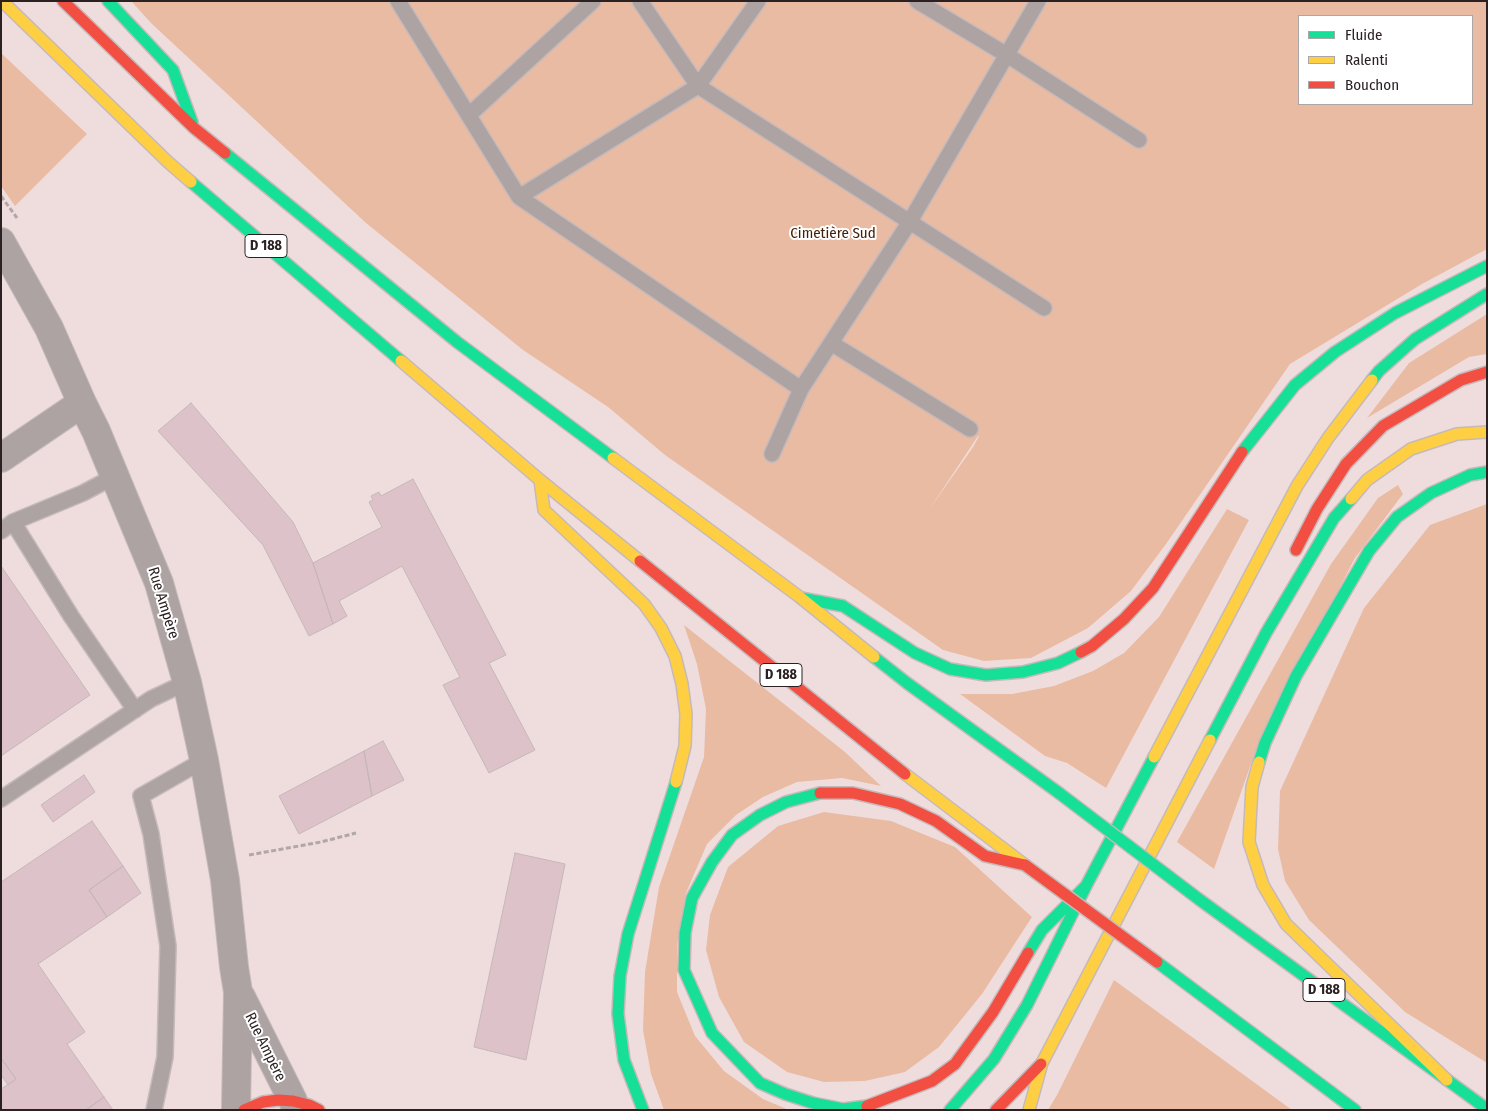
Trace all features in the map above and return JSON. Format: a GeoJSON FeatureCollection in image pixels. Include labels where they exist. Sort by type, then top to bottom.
{"type":"FeatureCollection","features":[{"type":"Feature","properties":{"kind":"main road","name":"D 188"},"geometry":{"type":"LineString","coordinates":[[2,1],[168,162],[540,480],[864,742],[1025,866],[1355,1110]]}},
{"type":"Feature","properties":{"kind":"main road","name":"D 188"},"geometry":{"type":"LineString","coordinates":[[63,1],[194,128],[457,342],[801,598],[906,683],[1059,793],[1200,900],[1487,1109]]}},
{"type":"Feature","properties":{"kind":"main road"},"geometry":{"type":"LineString","coordinates":[[108,1],[172,70],[194,128]]}},
{"type":"Feature","properties":{"kind":"main road"},"geometry":{"type":"LineString","coordinates":[[801,598],[843,606],[915,653],[950,669],[986,675],[1023,672],[1058,663],[1092,646],[1124,619],[1152,588],[1246,446],[1295,385],[1335,352],[1395,314],[1487,266]]}},
{"type":"Feature","properties":{"kind":"main road"},"geometry":{"type":"LineString","coordinates":[[950,1110],[994,1059],[1031,997],[1062,938],[1086,886],[1297,486],[1328,438],[1380,371],[1415,339],[1487,294]]}},
{"type":"Feature","properties":{"kind":"main road"},"geometry":{"type":"LineString","coordinates":[[1292,558],[1317,508],[1346,464],[1383,426],[1461,380],[1487,372]]}},
{"type":"Feature","properties":{"kind":"main road"},"geometry":{"type":"LineString","coordinates":[[1028,1110],[1032,1103],[1042,1063],[1266,633],[1334,518],[1367,480],[1411,449],[1457,434],[1487,432]]}},
{"type":"Feature","properties":{"kind":"main road"},"geometry":{"type":"LineString","coordinates":[[1447,1080],[1286,924],[1263,885],[1249,842],[1251,796],[1265,743],[1296,676],[1369,551],[1397,517],[1431,493],[1470,475],[1487,472]]}},
{"type":"Feature","properties":{"kind":"main road"},"geometry":{"type":"LineString","coordinates":[[540,480],[544,510],[644,604],[662,628],[675,656],[682,684],[686,714],[684,746],[675,785],[628,934],[620,976],[618,1014],[624,1060],[643,1110]]}},
{"type":"Feature","properties":{"kind":"main road"},"geometry":{"type":"LineString","coordinates":[[1266,633],[1268,608],[1272,600]]}},
{"type":"Feature","properties":{"kind":"main road"},"geometry":{"type":"LineString","coordinates":[[1025,866],[985,856],[936,821],[900,804],[854,794],[818,792],[786,802],[760,815],[732,835],[712,862],[692,898],[685,933],[684,970],[712,1033],[760,1083],[813,1103],[843,1109],[871,1105],[932,1081],[955,1064],[993,1012],[1042,930],[1086,886]]}},
{"type":"Feature","properties":{"kind":"main road"},"geometry":{"type":"LineString","coordinates":[[996,1110],[1042,1063]]}},
{"type":"Feature","properties":{"kind":"main road"},"geometry":{"type":"LineString","coordinates":[[244,1110],[262,1102],[293,1101],[319,1110]]}},
{"type":"Feature","properties":{"kind":"street","name":"Rue Ampère"},"geometry":{"type":"LineString","coordinates":[[1,242],[49,328],[96,431],[159,583],[187,682],[204,760],[225,880],[238,992],[236,1110]]}},
{"type":"Feature","properties":{"kind":"street"},"geometry":{"type":"LineString","coordinates":[[1,458],[82,403]]}},
{"type":"Feature","properties":{"kind":"street","name":"Rue Ampère"},"geometry":{"type":"LineString","coordinates":[[238,992],[293,1101]]}},
{"type":"Feature","properties":{"kind":"lane"},"geometry":{"type":"LineString","coordinates":[[398,1],[519,197],[802,389]]}},
{"type":"Feature","properties":{"kind":"lane"},"geometry":{"type":"LineString","coordinates":[[469,115],[594,1]]}},
{"type":"Feature","properties":{"kind":"lane"},"geometry":{"type":"LineString","coordinates":[[640,1],[698,86],[908,223],[1044,308]]}},
{"type":"Feature","properties":{"kind":"lane"},"geometry":{"type":"LineString","coordinates":[[519,197],[698,86],[758,1]]}},
{"type":"Feature","properties":{"kind":"lane"},"geometry":{"type":"LineString","coordinates":[[916,1],[1007,55],[1139,140]]}},
{"type":"Feature","properties":{"kind":"lane"},"geometry":{"type":"LineString","coordinates":[[772,454],[802,389],[908,223],[1038,1]]}},
{"type":"Feature","properties":{"kind":"lane"},"geometry":{"type":"LineString","coordinates":[[831,343],[970,430]]}},
{"type":"Feature","properties":{"kind":"lane"},"geometry":{"type":"LineString","coordinates":[[115,476],[83,493],[7,526],[72,616],[135,710]]}},
{"type":"Feature","properties":{"kind":"lane"},"geometry":{"type":"LineString","coordinates":[[1,799],[135,710],[187,682]]}},
{"type":"Feature","properties":{"kind":"lane"},"geometry":{"type":"LineString","coordinates":[[154,1110],[165,1056],[168,946],[151,834],[141,796],[204,760]]}},
{"type":"Feature","properties":{"kind":"path"},"geometry":{"type":"LineString","coordinates":[[245,856],[321,842],[356,833]]}},
{"type":"Feature","properties":{"kind":"green space","name":"Cimetière Sud"},"geometry":{"type":"Polygon","coordinates":[[[131,1],[1487,1],[1487,249],[1422,284],[1290,364],[1166,544],[1131,591],[1088,628],[1031,658],[984,661],[943,650],[665,455],[608,407],[523,350],[366,223],[152,24],[131,1]],[[979,436],[929,510],[973,447],[979,436]]]}},
{"type":"Feature","properties":{"kind":"green space"},"geometry":{"type":"Polygon","coordinates":[[[1,53],[87,134],[15,206],[1,186],[1,53]]]}},
{"type":"Feature","properties":{"kind":"green space"},"geometry":{"type":"Polygon","coordinates":[[[1487,314],[1487,354],[1469,357],[1367,418],[1409,363],[1487,314]]]}},
{"type":"Feature","properties":{"kind":"green space"},"geometry":{"type":"Polygon","coordinates":[[[1398,485],[1403,494],[1355,558],[1257,747],[1214,869],[1177,842],[1331,564],[1378,498],[1398,485]]]}},
{"type":"Feature","properties":{"kind":"green space"},"geometry":{"type":"Polygon","coordinates":[[[1487,504],[1487,1063],[1405,1012],[1309,920],[1285,881],[1278,849],[1280,791],[1364,608],[1430,525],[1487,504]]]}},
{"type":"Feature","properties":{"kind":"green space"},"geometry":{"type":"Polygon","coordinates":[[[1227,509],[1249,520],[1106,788],[1067,763],[1045,756],[960,694],[1012,694],[1054,686],[1093,671],[1124,653],[1159,617],[1227,509]]]}},
{"type":"Feature","properties":{"kind":"green space"},"geometry":{"type":"Polygon","coordinates":[[[684,625],[845,752],[881,786],[842,778],[797,782],[763,797],[736,815],[707,844],[686,893],[677,945],[677,992],[695,1036],[724,1071],[763,1099],[789,1110],[664,1110],[651,1074],[643,1030],[645,972],[659,887],[704,757],[706,709],[697,664],[684,625]]]}},
{"type":"Feature","properties":{"kind":"green space"},"geometry":{"type":"Polygon","coordinates":[[[824,812],[891,821],[955,847],[1032,917],[982,994],[939,1047],[905,1072],[865,1081],[824,1082],[787,1072],[744,1042],[719,997],[706,950],[710,915],[728,867],[778,826],[824,812]]]}},
{"type":"Feature","properties":{"kind":"green space"},"geometry":{"type":"Polygon","coordinates":[[[1114,980],[1292,1110],[1048,1110],[1114,980]]]}},
{"type":"Feature","properties":{"kind":"building"},"geometry":{"type":"Polygon","coordinates":[[[191,403],[293,522],[313,563],[333,624],[309,636],[263,545],[158,431],[191,403]]]}},
{"type":"Feature","properties":{"kind":"building"},"geometry":{"type":"Polygon","coordinates":[[[413,479],[506,655],[489,663],[535,750],[489,773],[443,685],[460,677],[402,566],[339,601],[347,616],[333,624],[313,563],[382,527],[369,502],[373,500],[371,496],[379,492],[381,496],[413,479]]]}},
{"type":"Feature","properties":{"kind":"building"},"geometry":{"type":"Polygon","coordinates":[[[1,566],[90,695],[1,756],[1,566]]]}},
{"type":"Feature","properties":{"kind":"building"},"geometry":{"type":"Polygon","coordinates":[[[383,741],[404,780],[372,796],[364,751],[383,741]]]}},
{"type":"Feature","properties":{"kind":"building"},"geometry":{"type":"Polygon","coordinates":[[[364,751],[372,796],[299,834],[279,796],[364,751]]]}},
{"type":"Feature","properties":{"kind":"building"},"geometry":{"type":"Polygon","coordinates":[[[84,775],[95,792],[53,822],[41,805],[84,775]]]}},
{"type":"Feature","properties":{"kind":"building"},"geometry":{"type":"Polygon","coordinates":[[[92,821],[123,866],[89,890],[107,917],[38,964],[85,1032],[67,1044],[104,1097],[86,1110],[1,1110],[1,1089],[16,1079],[1,1058],[1,882],[92,821]]]}},
{"type":"Feature","properties":{"kind":"building"},"geometry":{"type":"Polygon","coordinates":[[[515,853],[565,864],[526,1060],[474,1047],[515,853]]]}},
{"type":"Feature","properties":{"kind":"building"},"geometry":{"type":"Polygon","coordinates":[[[123,866],[141,893],[107,917],[89,890],[123,866]]]}},
{"type":"Feature","properties":{"kind":"building"},"geometry":{"type":"Polygon","coordinates":[[[1,1058],[16,1079],[8,1085],[1,1075],[1,1058]]]}},
{"type":"Feature","properties":{"kind":"building"},"geometry":{"type":"Polygon","coordinates":[[[104,1097],[113,1110],[86,1110],[104,1097]]]}},
{"type":"Feature","properties":{"kind":"traffic: fast"},"geometry":{"type":"LineString","coordinates":[[108,1],[173,70],[192,122]]}},
{"type":"Feature","properties":{"kind":"traffic: fast"},"geometry":{"type":"LineString","coordinates":[[225,153],[457,342],[613,458]]}},
{"type":"Feature","properties":{"kind":"traffic: fast"},"geometry":{"type":"LineString","coordinates":[[191,182],[401,361]]}},
{"type":"Feature","properties":{"kind":"traffic: fast"},"geometry":{"type":"LineString","coordinates":[[1242,452],[1295,385],[1335,352],[1395,313],[1487,266]]}},
{"type":"Feature","properties":{"kind":"traffic: fast"},"geometry":{"type":"LineString","coordinates":[[1372,380],[1379,371],[1415,339],[1487,294]]}},
{"type":"Feature","properties":{"kind":"traffic: fast"},"geometry":{"type":"LineString","coordinates":[[1259,762],[1265,743],[1296,676],[1369,551],[1397,517],[1431,493],[1470,475],[1487,472]]}},
{"type":"Feature","properties":{"kind":"traffic: fast"},"geometry":{"type":"LineString","coordinates":[[1210,740],[1266,633],[1334,518],[1351,499]]}},
{"type":"Feature","properties":{"kind":"traffic: fast"},"geometry":{"type":"LineString","coordinates":[[801,598],[843,606],[915,653],[950,669],[986,675],[1023,672],[1058,663],[1081,652]]}},
{"type":"Feature","properties":{"kind":"traffic: fast"},"geometry":{"type":"LineString","coordinates":[[874,657],[1059,793]]}},
{"type":"Feature","properties":{"kind":"traffic: fast"},"geometry":{"type":"LineString","coordinates":[[950,1110],[994,1059],[1027,1005],[1086,886],[1154,757]]}},
{"type":"Feature","properties":{"kind":"traffic: fast"},"geometry":{"type":"LineString","coordinates":[[643,1110],[624,1060],[618,1014],[620,976],[628,934],[676,782]]}},
{"type":"Feature","properties":{"kind":"traffic: fast"},"geometry":{"type":"LineString","coordinates":[[820,793],[786,802],[760,815],[732,835],[712,862],[692,898],[685,933],[684,970],[712,1033],[760,1083],[813,1103],[843,1109],[867,1106]]}},
{"type":"Feature","properties":{"kind":"traffic: fast"},"geometry":{"type":"LineString","coordinates":[[1059,793],[1200,900]]}},
{"type":"Feature","properties":{"kind":"traffic: fast"},"geometry":{"type":"LineString","coordinates":[[1028,953],[1042,930],[1086,886]]}},
{"type":"Feature","properties":{"kind":"traffic: fast"},"geometry":{"type":"LineString","coordinates":[[1200,900],[1487,1109]]}},
{"type":"Feature","properties":{"kind":"traffic: fast"},"geometry":{"type":"LineString","coordinates":[[1157,962],[1355,1110]]}},
{"type":"Feature","properties":{"kind":"traffic: slow"},"geometry":{"type":"LineString","coordinates":[[2,1],[191,182]]}},
{"type":"Feature","properties":{"kind":"traffic: slow"},"geometry":{"type":"LineString","coordinates":[[401,361],[540,480],[640,561]]}},
{"type":"Feature","properties":{"kind":"traffic: slow"},"geometry":{"type":"LineString","coordinates":[[1154,757],[1297,486],[1328,438],[1372,380]]}},
{"type":"Feature","properties":{"kind":"traffic: slow"},"geometry":{"type":"LineString","coordinates":[[1351,499],[1367,480],[1411,449],[1457,434],[1487,432]]}},
{"type":"Feature","properties":{"kind":"traffic: slow"},"geometry":{"type":"LineString","coordinates":[[613,458],[801,598],[874,657]]}},
{"type":"Feature","properties":{"kind":"traffic: slow"},"geometry":{"type":"LineString","coordinates":[[540,480],[544,510],[644,604],[661,628],[675,656],[682,684],[686,714],[685,746],[676,782]]}},
{"type":"Feature","properties":{"kind":"traffic: slow"},"geometry":{"type":"LineString","coordinates":[[1029,1110],[1042,1063],[1210,740]]}},
{"type":"Feature","properties":{"kind":"traffic: slow"},"geometry":{"type":"LineString","coordinates":[[1259,762],[1252,787],[1249,842],[1263,885],[1286,924],[1447,1080]]}},
{"type":"Feature","properties":{"kind":"traffic: slow"},"geometry":{"type":"LineString","coordinates":[[905,774],[1025,865]]}},
{"type":"Feature","properties":{"kind":"traffic: jam"},"geometry":{"type":"LineString","coordinates":[[63,1],[194,128],[225,153]]}},
{"type":"Feature","properties":{"kind":"traffic: jam"},"geometry":{"type":"LineString","coordinates":[[1296,550],[1317,509],[1346,464],[1383,426],[1461,380],[1487,372]]}},
{"type":"Feature","properties":{"kind":"traffic: jam"},"geometry":{"type":"LineString","coordinates":[[1081,652],[1092,646],[1124,619],[1153,588],[1242,452]]}},
{"type":"Feature","properties":{"kind":"traffic: jam"},"geometry":{"type":"LineString","coordinates":[[640,561],[905,774]]}},
{"type":"Feature","properties":{"kind":"traffic: jam"},"geometry":{"type":"LineString","coordinates":[[820,793],[853,793],[900,804],[936,821],[985,856],[1025,865]]}},
{"type":"Feature","properties":{"kind":"traffic: jam"},"geometry":{"type":"LineString","coordinates":[[1025,865],[1157,962]]}},
{"type":"Feature","properties":{"kind":"traffic: jam"},"geometry":{"type":"LineString","coordinates":[[867,1106],[932,1081],[955,1064],[993,1012],[1028,953]]}},
{"type":"Feature","properties":{"kind":"traffic: jam"},"geometry":{"type":"LineString","coordinates":[[996,1110],[1041,1064]]}},
{"type":"Feature","properties":{"kind":"traffic: jam"},"geometry":{"type":"LineString","coordinates":[[244,1110],[263,1102],[278,1100],[293,1101],[319,1110]]}}]}
